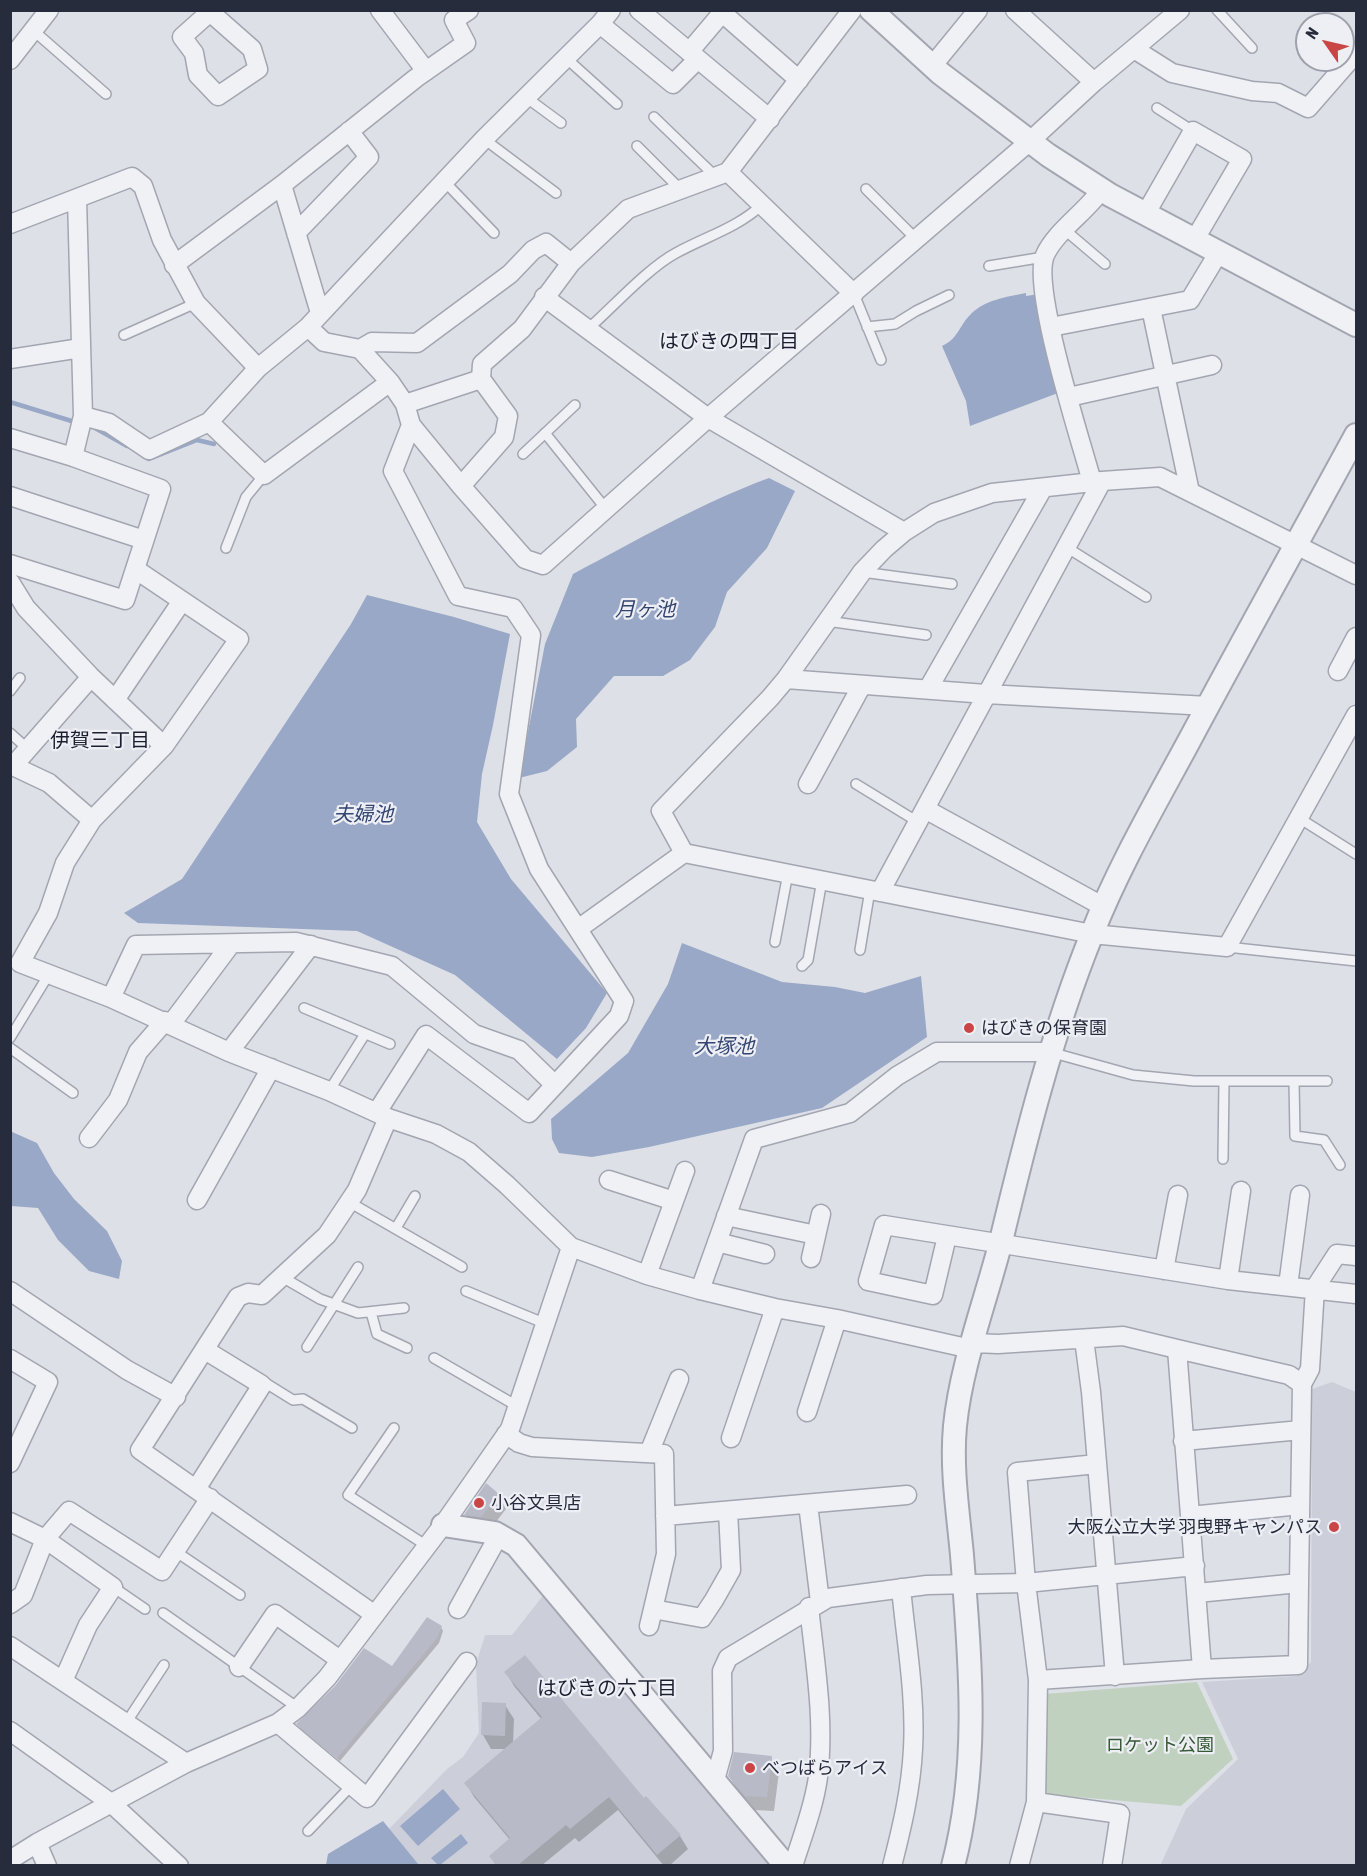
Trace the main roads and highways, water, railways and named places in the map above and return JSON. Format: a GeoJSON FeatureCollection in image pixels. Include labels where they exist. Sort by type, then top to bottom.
{"type":"FeatureCollection","features":[{"type":"Feature","properties":{"kind":"water"},"geometry":{"type":"Polygon","coordinates":[[[1026,293],[1026,296],[1039,294],[1047,356],[1058,393],[970,426],[966,401],[942,346],[952,340],[966,319],[982,306],[1026,293]]]}},
{"type":"Feature","properties":{"kind":"water","name":"月ヶ池"},"geometry":{"type":"Polygon","coordinates":[[[769,478],[795,491],[767,548],[727,592],[715,627],[690,660],[663,676],[614,676],[576,719],[577,747],[547,771],[519,778],[545,644],[573,574],[694,510],[769,478]]]}},
{"type":"Feature","properties":{"kind":"water","name":"夫婦池"},"geometry":{"type":"Polygon","coordinates":[[[367,595],[510,634],[482,774],[477,822],[511,879],[607,993],[586,1028],[557,1059],[455,975],[357,931],[138,923],[124,913],[182,879],[351,624],[367,595]]]}},
{"type":"Feature","properties":{"kind":"water","name":"大塚池"},"geometry":{"type":"Polygon","coordinates":[[[682,943],[782,982],[835,987],[865,993],[921,976],[927,1037],[822,1108],[649,1147],[592,1157],[559,1153],[552,1139],[551,1119],[628,1053],[668,984],[682,943]]]}},
{"type":"Feature","properties":{"kind":"water"},"geometry":{"type":"Polygon","coordinates":[[[10,1131],[37,1143],[54,1173],[74,1199],[107,1231],[122,1261],[119,1279],[89,1271],[58,1240],[38,1208],[11,1206],[10,1131]]]}},
{"type":"Feature","properties":{"kind":"water"},"geometry":{"type":"Polygon","coordinates":[[[443,1789],[460,1809],[418,1846],[400,1826],[443,1789]]]}},
{"type":"Feature","properties":{"kind":"water"},"geometry":{"type":"Polygon","coordinates":[[[383,1821],[419,1865],[326,1865],[328,1854],[383,1821]]]}},
{"type":"Feature","properties":{"kind":"water"},"geometry":{"type":"Polygon","coordinates":[[[461,1834],[468,1843],[438,1865],[431,1858],[461,1834]]]}},
{"type":"Feature","properties":{"kind":"waterway"},"geometry":{"type":"LineString","coordinates":[[10,402],[78,423]]}},
{"type":"Feature","properties":{"kind":"waterway"},"geometry":{"type":"LineString","coordinates":[[95,428],[127,446]]}},
{"type":"Feature","properties":{"kind":"waterway"},"geometry":{"type":"LineString","coordinates":[[144,456],[149,459],[197,440],[214,444]]}},
{"type":"Feature","properties":{"kind":"place","name":"はびきの保育園"},"geometry":{"type":"Point","coordinates":[969,1028]}},
{"type":"Feature","properties":{"kind":"place","name":"小谷文具店"},"geometry":{"type":"Point","coordinates":[479,1503]}},
{"type":"Feature","properties":{"kind":"place","name":"大阪公立大学 羽曳野キャンパス"},"geometry":{"type":"Point","coordinates":[1334,1527]}},
{"type":"Feature","properties":{"kind":"place","name":"べつばらアイス"},"geometry":{"type":"Point","coordinates":[750,1768]}},
{"type":"Feature","properties":{"kind":"district","name":"はびきの四丁目"},"geometry":{"type":"Point","coordinates":[729,342]}},
{"type":"Feature","properties":{"kind":"district","name":"伊賀三丁目"},"geometry":{"type":"Point","coordinates":[100,741]}},
{"type":"Feature","properties":{"kind":"district","name":"はびきの六丁目"},"geometry":{"type":"Point","coordinates":[607,1689]}},
{"type":"Feature","properties":{"kind":"park label","name":"ロケット公園"},"geometry":{"type":"Point","coordinates":[1160,1745]}}]}
